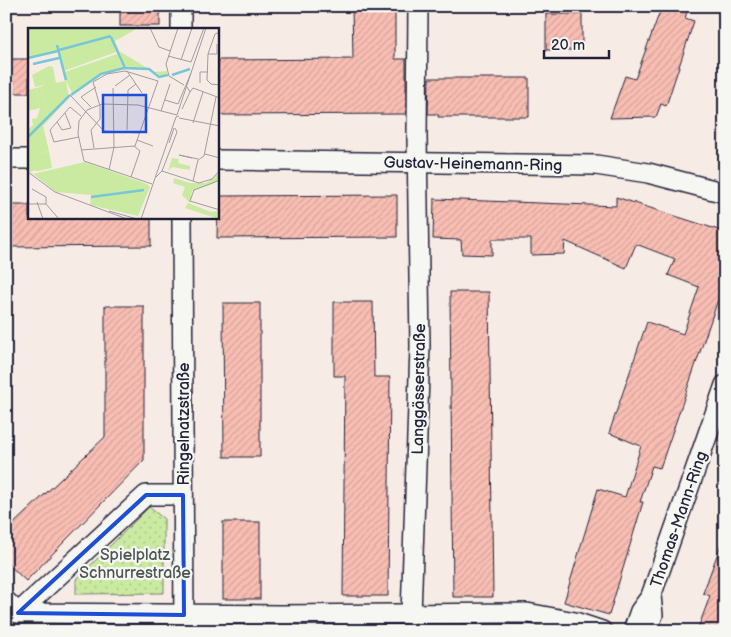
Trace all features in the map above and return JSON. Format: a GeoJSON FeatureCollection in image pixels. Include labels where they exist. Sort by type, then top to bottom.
{"type":"FeatureCollection","features":[{"type":"Feature","properties":{"kind":"street"},"geometry":{"type":"LineString","coordinates":[[181,6],[181,28]]}},
{"type":"Feature","properties":{"kind":"street","name":"Langgässerstraße"},"geometry":{"type":"LineString","coordinates":[[411,615],[420,346],[418,6]]}},
{"type":"Feature","properties":{"kind":"street"},"geometry":{"type":"LineString","coordinates":[[6,159],[28,159]]}},
{"type":"Feature","properties":{"kind":"street","name":"Gustav-Heinemann-Ring"},"geometry":{"type":"LineString","coordinates":[[219,160],[596,165],[648,173],[725,193]]}},
{"type":"Feature","properties":{"kind":"street","name":"Ringelnatzstraße"},"geometry":{"type":"LineString","coordinates":[[182,219],[184,623]]}},
{"type":"Feature","properties":{"kind":"street","name":"Thomas-Mann-Ring"},"geometry":{"type":"LineString","coordinates":[[633,631],[640,611],[651,596],[725,385]]}},
{"type":"Feature","properties":{"kind":"street"},"geometry":{"type":"LineString","coordinates":[[12,606],[146,495],[183,495]]}},
{"type":"Feature","properties":{"kind":"street","name":"Thomas-Mann-Ring"},"geometry":{"type":"LineString","coordinates":[[648,631],[653,615],[651,596]]}},
{"type":"Feature","properties":{"kind":"street"},"geometry":{"type":"LineString","coordinates":[[12,606],[184,623],[527,612],[575,622],[602,631]]}},
{"type":"Feature","properties":{"kind":"highlighted area"},"geometry":{"type":"Polygon","coordinates":[[[146,495],[183,495],[184,615],[18,613],[146,495]]]}},
{"type":"Feature","properties":{"kind":"green space","name":"Spielplatz Schnurrestraße"},"geometry":{"type":"Polygon","coordinates":[[[149,507],[164,519],[164,593],[76,594],[76,580],[149,507]]]}},
{"type":"Feature","properties":{"kind":"building"},"geometry":{"type":"Polygon","coordinates":[[[120,6],[160,6],[160,26],[120,26],[120,6]]]}},
{"type":"Feature","properties":{"kind":"building"},"geometry":{"type":"Polygon","coordinates":[[[352,6],[395,6],[395,59],[406,59],[406,114],[219,115],[219,60],[353,59],[352,6]]]}},
{"type":"Feature","properties":{"kind":"building"},"geometry":{"type":"Polygon","coordinates":[[[662,6],[689,6],[685,18],[694,21],[666,106],[661,104],[656,117],[610,118],[625,76],[635,79],[662,6]]]}},
{"type":"Feature","properties":{"kind":"building"},"geometry":{"type":"Polygon","coordinates":[[[546,14],[582,14],[582,50],[546,50],[546,14]]]}},
{"type":"Feature","properties":{"kind":"building"},"geometry":{"type":"Polygon","coordinates":[[[6,59],[28,59],[28,93],[6,93],[6,59]]]}},
{"type":"Feature","properties":{"kind":"building"},"geometry":{"type":"Polygon","coordinates":[[[429,78],[529,78],[529,117],[438,117],[438,114],[428,114],[429,78]]]}},
{"type":"Feature","properties":{"kind":"building"},"geometry":{"type":"Polygon","coordinates":[[[397,195],[397,237],[217,238],[219,196],[397,195]]]}},
{"type":"Feature","properties":{"kind":"building"},"geometry":{"type":"Polygon","coordinates":[[[616,197],[725,232],[725,296],[720,294],[660,468],[652,466],[640,502],[643,502],[609,615],[564,602],[598,489],[625,497],[641,446],[609,433],[647,322],[683,334],[699,287],[668,275],[675,259],[636,244],[626,268],[565,241],[564,254],[531,255],[531,239],[492,239],[492,255],[462,254],[461,240],[433,239],[434,199],[616,206],[616,197]]]}},
{"type":"Feature","properties":{"kind":"building"},"geometry":{"type":"Polygon","coordinates":[[[6,205],[28,205],[28,219],[151,219],[151,246],[6,247],[6,205]]]}},
{"type":"Feature","properties":{"kind":"building"},"geometry":{"type":"Polygon","coordinates":[[[450,292],[489,292],[493,597],[453,597],[450,292]]]}},
{"type":"Feature","properties":{"kind":"building"},"geometry":{"type":"Polygon","coordinates":[[[334,302],[373,302],[374,377],[390,377],[388,596],[343,596],[345,376],[334,376],[334,302]]]}},
{"type":"Feature","properties":{"kind":"building"},"geometry":{"type":"Polygon","coordinates":[[[223,303],[260,303],[260,457],[224,457],[223,303]]]}},
{"type":"Feature","properties":{"kind":"building"},"geometry":{"type":"Polygon","coordinates":[[[105,306],[144,306],[144,460],[26,581],[6,562],[6,531],[105,437],[105,306]]]}},
{"type":"Feature","properties":{"kind":"building"},"geometry":{"type":"Polygon","coordinates":[[[223,522],[260,522],[260,599],[223,599],[223,522]]]}},
{"type":"Feature","properties":{"kind":"building"},"geometry":{"type":"Polygon","coordinates":[[[723,539],[725,539],[725,631],[697,631],[710,596],[703,593],[723,539]]]}}]}
